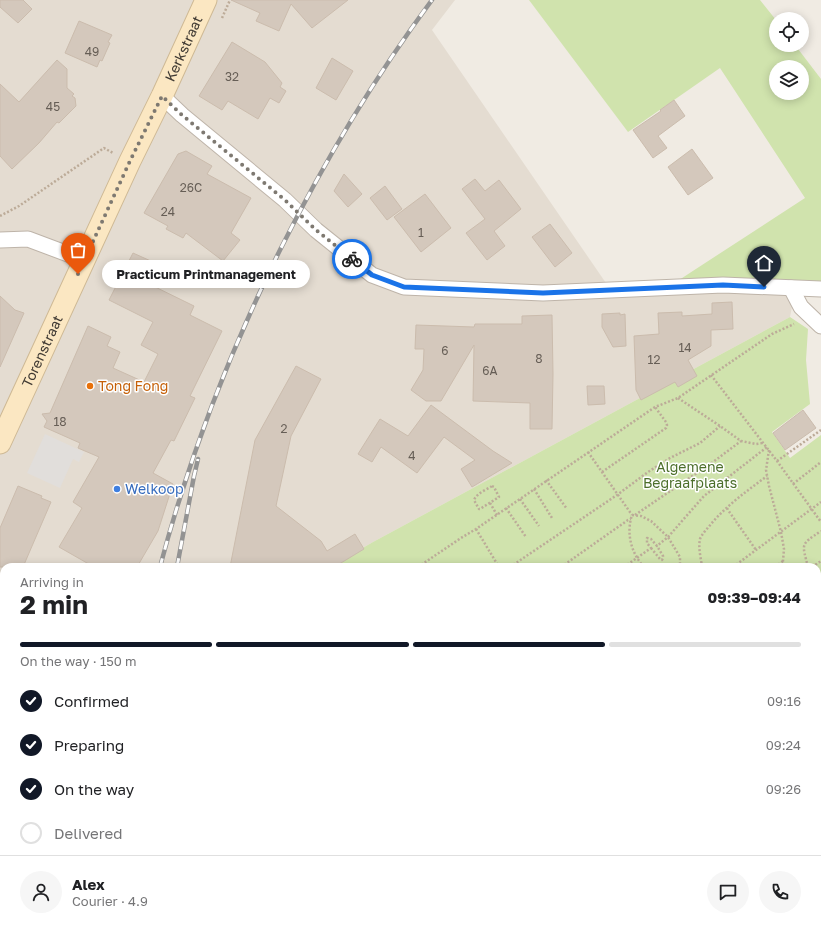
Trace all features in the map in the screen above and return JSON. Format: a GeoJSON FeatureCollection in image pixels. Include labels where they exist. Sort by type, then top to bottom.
{"type":"FeatureCollection","features":[{"type":"Feature","properties":{"kind":"main road","name":"Kerkstraat"},"geometry":{"type":"LineString","coordinates":[[84,260],[206,0]]}},
{"type":"Feature","properties":{"kind":"main road","name":"Torenstraat"},"geometry":{"type":"LineString","coordinates":[[0,443],[84,260]]}},
{"type":"Feature","properties":{"kind":"street"},"geometry":{"type":"LineString","coordinates":[[162,96],[182,115],[285,200],[316,230],[372,275],[404,287],[543,293],[723,285],[821,289]]}},
{"type":"Feature","properties":{"kind":"street"},"geometry":{"type":"LineString","coordinates":[[0,240],[28,239],[84,260]]}},
{"type":"Feature","properties":{"kind":"street"},"geometry":{"type":"LineString","coordinates":[[791,288],[801,307],[821,326]]}},
{"type":"Feature","properties":{"kind":"path"},"geometry":{"type":"LineString","coordinates":[[0,216],[19,206],[104,148],[130,161]]}},
{"type":"Feature","properties":{"kind":"path"},"geometry":{"type":"LineString","coordinates":[[424,563],[655,407],[678,398],[772,334],[810,316]]}},
{"type":"Feature","properties":{"kind":"path"},"geometry":{"type":"LineString","coordinates":[[711,375],[777,461],[821,522]]}},
{"type":"Feature","properties":{"kind":"path"},"geometry":{"type":"LineString","coordinates":[[678,398],[741,441],[756,444],[763,443]]}},
{"type":"Feature","properties":{"kind":"path"},"geometry":{"type":"LineString","coordinates":[[602,472],[666,428],[666,422],[655,407]]}},
{"type":"Feature","properties":{"kind":"path"},"geometry":{"type":"LineString","coordinates":[[516,563],[617,495],[648,472],[670,458],[700,443],[720,426]]}},
{"type":"Feature","properties":{"kind":"path"},"geometry":{"type":"LineString","coordinates":[[777,461],[821,430]]}},
{"type":"Feature","properties":{"kind":"path"},"geometry":{"type":"LineString","coordinates":[[567,563],[741,441]]}},
{"type":"Feature","properties":{"kind":"path"},"geometry":{"type":"LineString","coordinates":[[768,449],[766,470],[784,549],[783,561],[780,563]]}},
{"type":"Feature","properties":{"kind":"path"},"geometry":{"type":"LineString","coordinates":[[657,546],[668,537],[704,496],[768,449]]}},
{"type":"Feature","properties":{"kind":"path"},"geometry":{"type":"LineString","coordinates":[[588,452],[617,495],[634,515],[641,516],[651,521],[668,537],[680,557],[680,563]]}},
{"type":"Feature","properties":{"kind":"path"},"geometry":{"type":"LineString","coordinates":[[793,484],[821,462]]}},
{"type":"Feature","properties":{"kind":"path"},"geometry":{"type":"LineString","coordinates":[[701,563],[699,547],[701,538],[705,531],[739,496],[767,476]]}},
{"type":"Feature","properties":{"kind":"path"},"geometry":{"type":"LineString","coordinates":[[546,480],[567,509]]}},
{"type":"Feature","properties":{"kind":"path"},"geometry":{"type":"LineString","coordinates":[[493,486],[500,496],[490,504],[479,509],[474,498],[478,494],[493,486]]}},
{"type":"Feature","properties":{"kind":"path"},"geometry":{"type":"LineString","coordinates":[[534,489],[552,518]]}},
{"type":"Feature","properties":{"kind":"path"},"geometry":{"type":"LineString","coordinates":[[520,499],[539,526]]}},
{"type":"Feature","properties":{"kind":"path"},"geometry":{"type":"LineString","coordinates":[[738,563],[821,502]]}},
{"type":"Feature","properties":{"kind":"path"},"geometry":{"type":"LineString","coordinates":[[490,504],[497,515]]}},
{"type":"Feature","properties":{"kind":"path"},"geometry":{"type":"LineString","coordinates":[[727,507],[756,550]]}},
{"type":"Feature","properties":{"kind":"path"},"geometry":{"type":"LineString","coordinates":[[506,508],[526,537]]}},
{"type":"Feature","properties":{"kind":"path"},"geometry":{"type":"LineString","coordinates":[[631,519],[629,532],[631,543],[636,557],[641,563]]}},
{"type":"Feature","properties":{"kind":"path"},"geometry":{"type":"LineString","coordinates":[[476,529],[497,563]]}},
{"type":"Feature","properties":{"kind":"path"},"geometry":{"type":"LineString","coordinates":[[807,563],[804,544],[821,531]]}},
{"type":"Feature","properties":{"kind":"path"},"geometry":{"type":"LineString","coordinates":[[646,538],[652,539],[664,556],[662,560],[660,559],[651,548],[647,543],[646,538]]}},
{"type":"Feature","properties":{"kind":"path"},"geometry":{"type":"LineString","coordinates":[[629,563],[651,548]]}},
{"type":"Feature","properties":{"kind":"shaded area"},"geometry":{"type":"Polygon","coordinates":[[[0,0],[455,0],[432,30],[608,286],[798,276],[790,317],[373,542],[337,563],[0,563],[0,0]]]}},
{"type":"Feature","properties":{"kind":"shaded area"},"geometry":{"type":"Polygon","coordinates":[[[45,434],[84,452],[79,462],[73,459],[60,488],[27,473],[45,434]]]}},
{"type":"Feature","properties":{"kind":"green space"},"geometry":{"type":"Polygon","coordinates":[[[529,0],[760,0],[770,12],[769,52],[800,52],[806,60],[769,60],[769,100],[809,100],[809,63],[821,79],[821,283],[679,280],[805,198],[720,68],[628,132],[529,0]]]}},
{"type":"Feature","properties":{"kind":"green space","name":"Algemene Begraafplaats"},"geometry":{"type":"Polygon","coordinates":[[[790,317],[808,329],[806,360],[810,404],[772,432],[790,458],[821,435],[821,563],[337,563],[373,542],[790,317]]]}},
{"type":"Feature","properties":{"kind":"building"},"geometry":{"type":"Polygon","coordinates":[[[0,0],[23,0],[32,9],[18,23],[0,7],[0,0]]]}},
{"type":"Feature","properties":{"kind":"building"},"geometry":{"type":"Polygon","coordinates":[[[231,0],[348,0],[312,28],[291,4],[279,31],[256,21],[260,13],[231,0]]]}},
{"type":"Feature","properties":{"kind":"building"},"geometry":{"type":"Polygon","coordinates":[[[79,21],[112,35],[108,42],[110,43],[102,61],[100,60],[97,67],[65,53],[79,21]]]}},
{"type":"Feature","properties":{"kind":"building"},"geometry":{"type":"Polygon","coordinates":[[[232,42],[265,62],[282,83],[280,87],[286,91],[279,103],[270,98],[258,119],[228,101],[222,110],[199,96],[232,42]]]}},
{"type":"Feature","properties":{"kind":"building"},"geometry":{"type":"Polygon","coordinates":[[[332,58],[353,71],[336,100],[316,88],[332,58]]]}},
{"type":"Feature","properties":{"kind":"building"},"geometry":{"type":"Polygon","coordinates":[[[57,60],[67,69],[67,88],[74,94],[72,96],[75,98],[76,106],[59,123],[57,122],[39,143],[12,169],[0,156],[0,84],[19,102],[57,60]]]}},
{"type":"Feature","properties":{"kind":"building"},"geometry":{"type":"Polygon","coordinates":[[[674,100],[685,116],[658,136],[667,148],[653,158],[633,130],[661,111],[660,110],[674,100]]]}},
{"type":"Feature","properties":{"kind":"building"},"geometry":{"type":"Polygon","coordinates":[[[692,149],[713,178],[688,195],[668,167],[692,149]]]}},
{"type":"Feature","properties":{"kind":"building"},"geometry":{"type":"Polygon","coordinates":[[[186,151],[212,166],[207,174],[251,198],[231,233],[240,240],[223,261],[186,233],[183,238],[166,229],[168,226],[144,213],[178,154],[186,151]]]}},
{"type":"Feature","properties":{"kind":"building"},"geometry":{"type":"Polygon","coordinates":[[[344,174],[362,194],[348,207],[334,191],[344,174]]]}},
{"type":"Feature","properties":{"kind":"building"},"geometry":{"type":"Polygon","coordinates":[[[475,179],[485,191],[499,180],[521,209],[494,231],[505,246],[487,260],[466,233],[485,219],[462,189],[475,179]]]}},
{"type":"Feature","properties":{"kind":"building"},"geometry":{"type":"Polygon","coordinates":[[[385,186],[402,209],[387,220],[370,198],[385,186]]]}},
{"type":"Feature","properties":{"kind":"building"},"geometry":{"type":"Polygon","coordinates":[[[425,194],[451,228],[421,252],[394,217],[425,194]]]}},
{"type":"Feature","properties":{"kind":"building"},"geometry":{"type":"Polygon","coordinates":[[[550,224],[572,253],[555,267],[532,237],[550,224]]]}},
{"type":"Feature","properties":{"kind":"building"},"geometry":{"type":"Polygon","coordinates":[[[133,253],[153,262],[143,281],[194,306],[190,315],[222,331],[190,396],[195,398],[174,441],[171,440],[153,473],[173,484],[158,531],[139,563],[87,563],[59,547],[82,508],[73,502],[99,457],[78,448],[80,443],[44,427],[47,421],[42,414],[50,413],[88,326],[111,337],[107,346],[120,352],[113,368],[144,382],[158,354],[141,345],[153,322],[109,300],[133,253]]]}},
{"type":"Feature","properties":{"kind":"building"},"geometry":{"type":"Polygon","coordinates":[[[0,296],[15,310],[24,313],[0,367],[0,296]]]}},
{"type":"Feature","properties":{"kind":"building"},"geometry":{"type":"Polygon","coordinates":[[[732,302],[733,329],[711,330],[711,346],[688,360],[697,376],[678,387],[675,382],[641,400],[636,390],[634,336],[659,334],[658,313],[682,312],[682,316],[712,314],[712,303],[732,302]]]}},
{"type":"Feature","properties":{"kind":"building"},"geometry":{"type":"Polygon","coordinates":[[[620,313],[620,315],[625,314],[626,346],[613,347],[602,327],[602,314],[620,313]]]}},
{"type":"Feature","properties":{"kind":"building"},"geometry":{"type":"Polygon","coordinates":[[[552,315],[552,429],[530,429],[530,403],[473,401],[474,345],[441,401],[426,401],[411,390],[423,370],[424,349],[415,349],[416,325],[474,327],[475,324],[522,324],[522,316],[552,315]]]}},
{"type":"Feature","properties":{"kind":"building"},"geometry":{"type":"Polygon","coordinates":[[[296,366],[321,379],[291,436],[276,506],[321,541],[327,551],[355,534],[364,549],[341,563],[231,563],[255,440],[296,366]]]}},
{"type":"Feature","properties":{"kind":"building"},"geometry":{"type":"Polygon","coordinates":[[[587,386],[604,386],[605,404],[588,405],[587,386]]]}},
{"type":"Feature","properties":{"kind":"building"},"geometry":{"type":"Polygon","coordinates":[[[431,405],[493,451],[512,463],[472,487],[461,469],[475,460],[444,437],[417,473],[381,447],[372,462],[358,454],[380,419],[408,436],[431,405]]]}},
{"type":"Feature","properties":{"kind":"building"},"geometry":{"type":"Polygon","coordinates":[[[803,410],[816,428],[785,450],[773,433],[803,410]]]}},
{"type":"Feature","properties":{"kind":"building"},"geometry":{"type":"Polygon","coordinates":[[[18,486],[42,496],[41,498],[51,502],[25,563],[0,563],[0,528],[18,486]]]}},
{"type":"Feature","properties":{"kind":"railway"},"geometry":{"type":"LineString","coordinates":[[161,563],[184,485],[212,405],[244,327],[280,250],[314,185],[351,121],[390,60],[432,0]]}},
{"type":"Feature","properties":{"kind":"railway"},"geometry":{"type":"LineString","coordinates":[[178,563],[198,459]]}},
{"type":"Feature","properties":{"kind":"way so far"},"geometry":{"type":"LineString","coordinates":[[78,274],[162,96],[182,115],[285,200],[316,230],[352,259]]}},
{"type":"Feature","properties":{"kind":"place","name":"Practicum Printmanagement"},"geometry":{"type":"Point","coordinates":[78,274]}},
{"type":"Feature","properties":{"kind":"place","name":"Tong Fong"},"geometry":{"type":"Point","coordinates":[90,386]}},
{"type":"Feature","properties":{"kind":"place","name":"Welkoop"},"geometry":{"type":"Point","coordinates":[117,489]}},
{"type":"Feature","properties":{"kind":"route"},"geometry":{"type":"LineString","coordinates":[[352,259],[372,275],[404,287],[543,293],[723,285],[764,287]]}}]}
